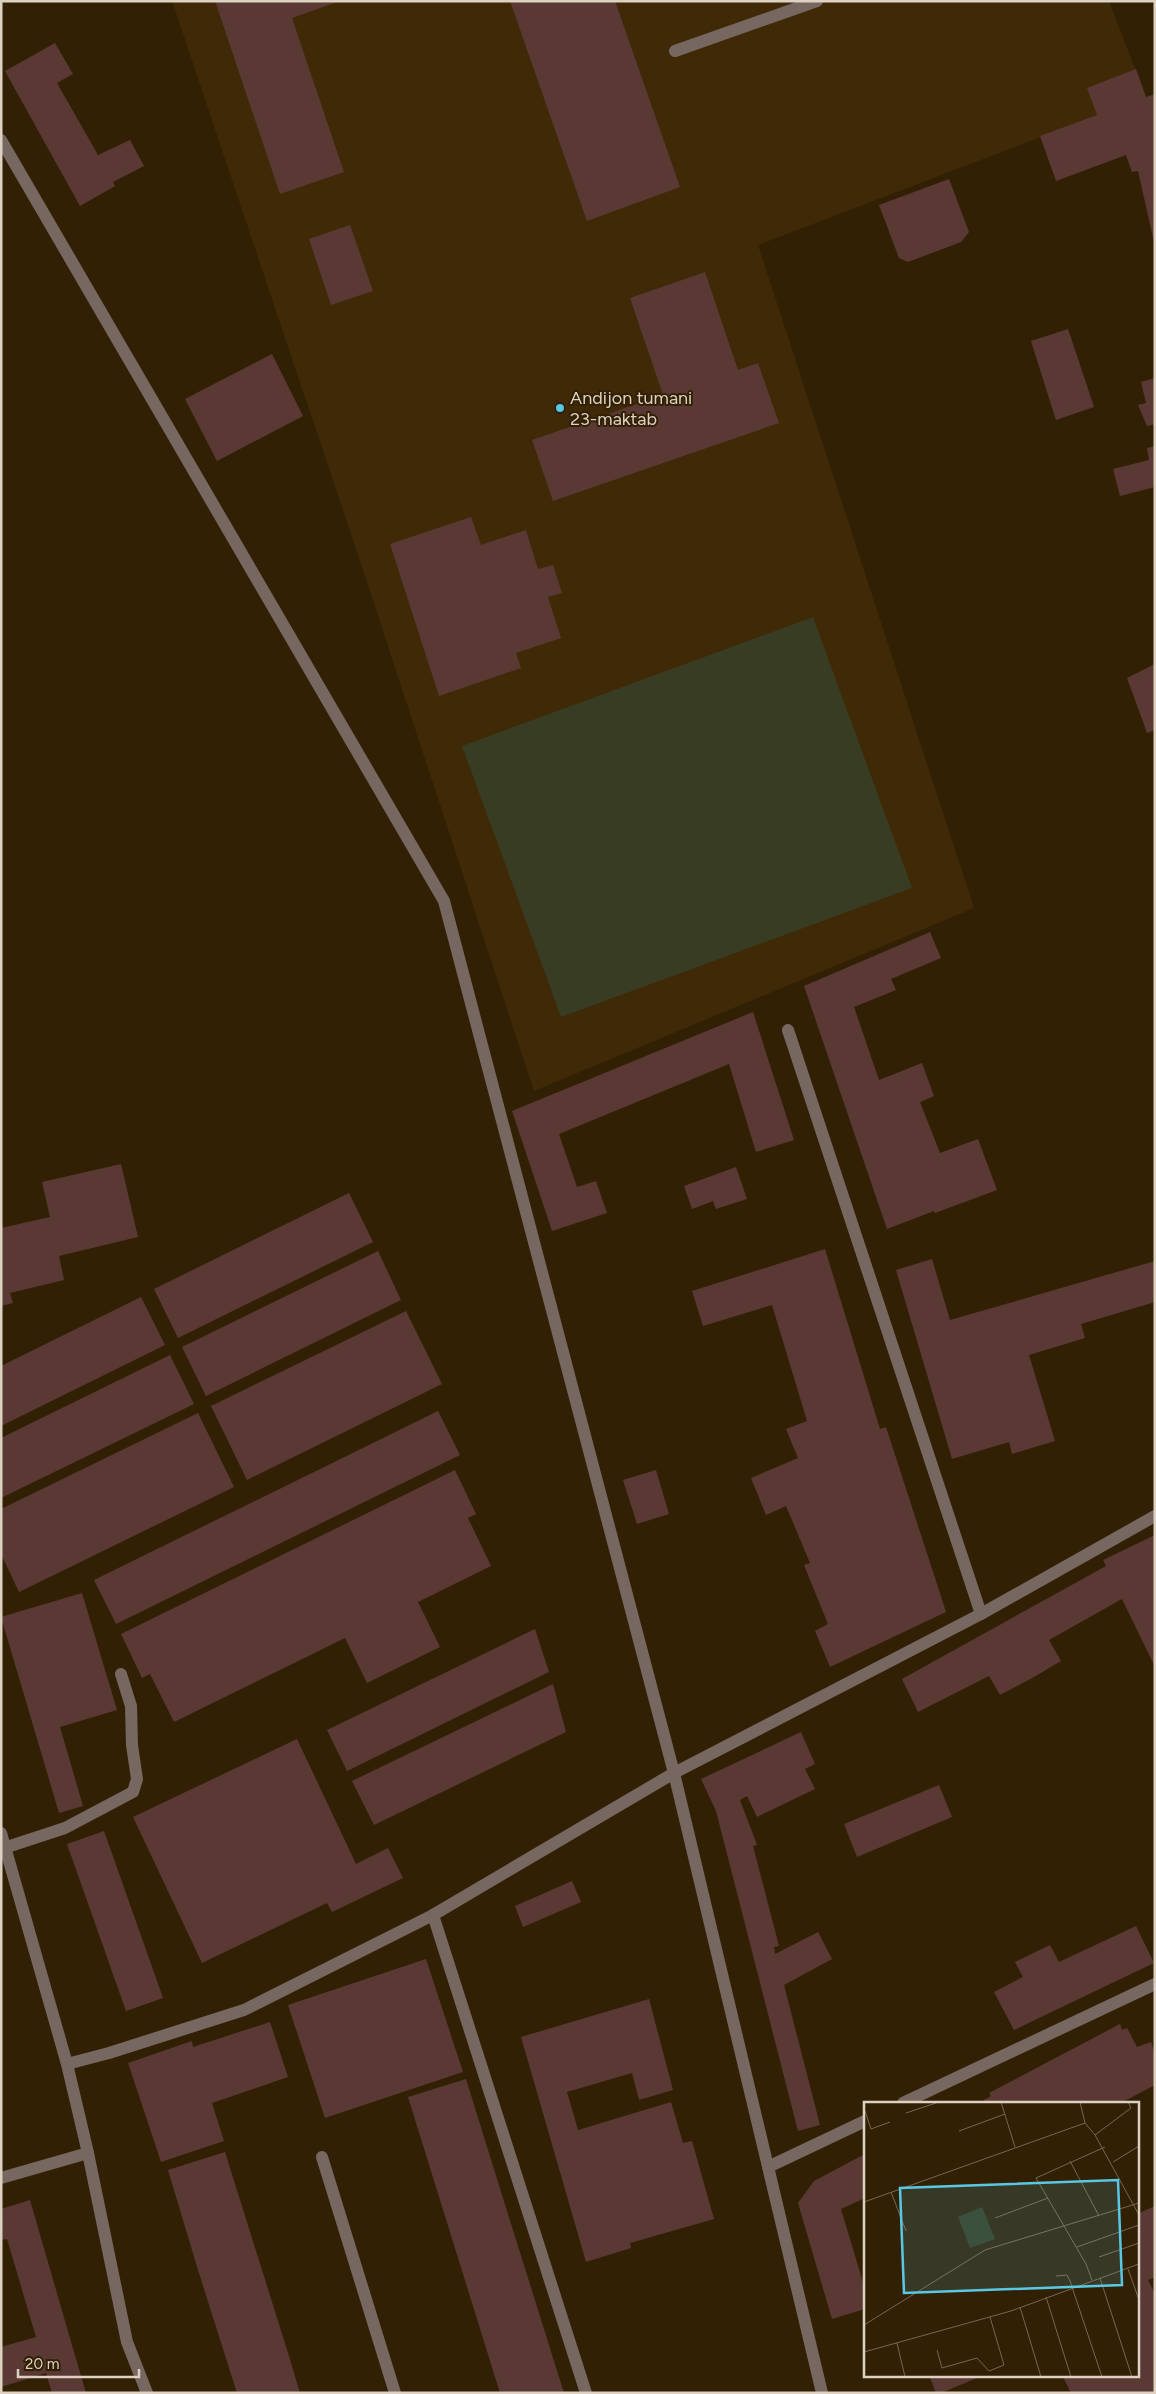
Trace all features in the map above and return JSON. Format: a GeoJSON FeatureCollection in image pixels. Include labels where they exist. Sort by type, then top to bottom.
{"type":"FeatureCollection","features":[{"type":"Feature","properties":{"kind":"street"},"geometry":{"type":"LineString","coordinates":[[675,51],[817,1]]}},
{"type":"Feature","properties":{"kind":"street"},"geometry":{"type":"LineString","coordinates":[[1,140],[444,901],[674,1773],[822,2393]]}},
{"type":"Feature","properties":{"kind":"street"},"geometry":{"type":"LineString","coordinates":[[788,1030],[980,1614]]}},
{"type":"Feature","properties":{"kind":"street"},"geometry":{"type":"LineString","coordinates":[[67,2064],[109,2053],[244,2010],[433,1915],[674,1773],[980,1614],[1155,1516]]}},
{"type":"Feature","properties":{"kind":"street"},"geometry":{"type":"LineString","coordinates":[[4,1848],[65,1828],[133,1792],[137,1778],[132,1745],[132,1706],[121,1674]]}},
{"type":"Feature","properties":{"kind":"street"},"geometry":{"type":"LineString","coordinates":[[1,1833],[67,2064],[88,2153],[127,2342],[146,2393]]}},
{"type":"Feature","properties":{"kind":"street"},"geometry":{"type":"LineString","coordinates":[[433,1915],[586,2393]]}},
{"type":"Feature","properties":{"kind":"street"},"geometry":{"type":"LineString","coordinates":[[905,2102],[1155,1984]]}},
{"type":"Feature","properties":{"kind":"street"},"geometry":{"type":"LineString","coordinates":[[768,2167],[864,2121]]}},
{"type":"Feature","properties":{"kind":"street"},"geometry":{"type":"LineString","coordinates":[[1,2178],[88,2153]]}},
{"type":"Feature","properties":{"kind":"street"},"geometry":{"type":"LineString","coordinates":[[322,2157],[395,2393]]}},
{"type":"Feature","properties":{"kind":"shaded area","name":"Andijon tumani 23-maktab"},"geometry":{"type":"Polygon","coordinates":[[[172,1],[1109,1],[1146,97],[758,245],[974,908],[534,1091],[363,570],[172,1]]]}},
{"type":"Feature","properties":{"kind":"green space"},"geometry":{"type":"Polygon","coordinates":[[[813,617],[912,888],[561,1017],[462,746],[813,617]]]}},
{"type":"Feature","properties":{"kind":"building"},"geometry":{"type":"Polygon","coordinates":[[[215,1],[340,1],[292,18],[344,172],[280,194],[215,1]]]}},
{"type":"Feature","properties":{"kind":"building"},"geometry":{"type":"Polygon","coordinates":[[[510,1],[615,1],[680,187],[587,221],[510,1]]]}},
{"type":"Feature","properties":{"kind":"building"},"geometry":{"type":"Polygon","coordinates":[[[55,43],[73,74],[57,83],[98,155],[130,140],[144,166],[113,182],[115,186],[80,206],[5,71],[55,43]]]}},
{"type":"Feature","properties":{"kind":"building"},"geometry":{"type":"Polygon","coordinates":[[[1136,69],[1146,97],[1155,94],[1154,242],[1138,171],[1132,172],[1126,155],[1056,181],[1040,136],[1097,115],[1087,88],[1136,69]]]}},
{"type":"Feature","properties":{"kind":"building"},"geometry":{"type":"Polygon","coordinates":[[[949,179],[969,232],[961,242],[908,262],[899,258],[879,205],[949,179]]]}},
{"type":"Feature","properties":{"kind":"building"},"geometry":{"type":"Polygon","coordinates":[[[350,225],[373,291],[331,305],[309,239],[350,225]]]}},
{"type":"Feature","properties":{"kind":"building"},"geometry":{"type":"Polygon","coordinates":[[[705,272],[738,370],[758,363],[779,423],[553,501],[532,440],[663,395],[630,298],[705,272]]]}},
{"type":"Feature","properties":{"kind":"building"},"geometry":{"type":"Polygon","coordinates":[[[1068,329],[1094,407],[1056,420],[1031,341],[1068,329]]]}},
{"type":"Feature","properties":{"kind":"building"},"geometry":{"type":"Polygon","coordinates":[[[272,354],[303,416],[217,461],[185,399],[272,354]]]}},
{"type":"Feature","properties":{"kind":"building"},"geometry":{"type":"Polygon","coordinates":[[[1155,378],[1155,424],[1147,426],[1138,405],[1146,403],[1141,382],[1155,378]]]}},
{"type":"Feature","properties":{"kind":"building"},"geometry":{"type":"Polygon","coordinates":[[[1155,446],[1155,487],[1120,496],[1113,469],[1149,460],[1147,448],[1155,446]]]}},
{"type":"Feature","properties":{"kind":"building"},"geometry":{"type":"Polygon","coordinates":[[[471,517],[481,545],[526,530],[538,569],[553,565],[562,593],[548,597],[561,638],[516,653],[521,668],[439,696],[390,544],[471,517]]]}},
{"type":"Feature","properties":{"kind":"building"},"geometry":{"type":"Polygon","coordinates":[[[1155,664],[1155,730],[1147,733],[1127,678],[1155,664]]]}},
{"type":"Feature","properties":{"kind":"building"},"geometry":{"type":"Polygon","coordinates":[[[930,932],[941,958],[891,979],[896,990],[854,1007],[879,1080],[922,1063],[934,1096],[920,1102],[940,1153],[978,1139],[997,1190],[887,1229],[804,986],[930,932]]]}},
{"type":"Feature","properties":{"kind":"building"},"geometry":{"type":"Polygon","coordinates":[[[753,1012],[794,1140],[756,1152],[729,1064],[559,1134],[577,1187],[596,1181],[607,1213],[552,1231],[512,1111],[753,1012]]]}},
{"type":"Feature","properties":{"kind":"building"},"geometry":{"type":"Polygon","coordinates":[[[121,1164],[138,1237],[59,1256],[64,1280],[10,1293],[13,1303],[1,1306],[1,1228],[50,1217],[42,1182],[121,1164]]]}},
{"type":"Feature","properties":{"kind":"building"},"geometry":{"type":"Polygon","coordinates":[[[736,1167],[747,1199],[716,1209],[713,1201],[692,1209],[684,1186],[736,1167]]]}},
{"type":"Feature","properties":{"kind":"building"},"geometry":{"type":"Polygon","coordinates":[[[349,1193],[373,1242],[178,1338],[154,1289],[349,1193]]]}},
{"type":"Feature","properties":{"kind":"building"},"geometry":{"type":"Polygon","coordinates":[[[825,1249],[880,1429],[886,1427],[946,1612],[830,1667],[815,1631],[828,1624],[804,1565],[810,1563],[786,1506],[766,1515],[751,1478],[798,1458],[786,1429],[807,1421],[772,1305],[703,1326],[692,1291],[825,1249]]]}},
{"type":"Feature","properties":{"kind":"building"},"geometry":{"type":"Polygon","coordinates":[[[378,1251],[401,1300],[206,1396],[182,1347],[378,1251]]]}},
{"type":"Feature","properties":{"kind":"building"},"geometry":{"type":"Polygon","coordinates":[[[932,1259],[950,1320],[1155,1261],[1155,1302],[1081,1324],[1085,1338],[1029,1355],[1055,1441],[1012,1454],[1009,1442],[952,1459],[896,1270],[932,1259]]]}},
{"type":"Feature","properties":{"kind":"building"},"geometry":{"type":"Polygon","coordinates":[[[141,1297],[165,1345],[1,1426],[1,1366],[141,1297]]]}},
{"type":"Feature","properties":{"kind":"building"},"geometry":{"type":"Polygon","coordinates":[[[406,1311],[442,1384],[247,1480],[211,1406],[406,1311]]]}},
{"type":"Feature","properties":{"kind":"building"},"geometry":{"type":"Polygon","coordinates":[[[170,1355],[194,1404],[1,1498],[1,1438],[170,1355]]]}},
{"type":"Feature","properties":{"kind":"building"},"geometry":{"type":"Polygon","coordinates":[[[438,1411],[460,1455],[116,1624],[94,1580],[438,1411]]]}},
{"type":"Feature","properties":{"kind":"building"},"geometry":{"type":"Polygon","coordinates":[[[198,1413],[234,1487],[19,1592],[1,1554],[1,1509],[198,1413]]]}},
{"type":"Feature","properties":{"kind":"building"},"geometry":{"type":"Polygon","coordinates":[[[455,1470],[476,1514],[468,1518],[491,1566],[418,1602],[440,1647],[367,1683],[345,1638],[174,1722],[150,1674],[142,1678],[121,1634],[455,1470]]]}},
{"type":"Feature","properties":{"kind":"building"},"geometry":{"type":"Polygon","coordinates":[[[656,1470],[669,1514],[637,1524],[623,1480],[656,1470]]]}},
{"type":"Feature","properties":{"kind":"building"},"geometry":{"type":"Polygon","coordinates":[[[1155,1535],[1155,1667],[1122,1599],[1049,1640],[1061,1661],[1034,1677],[1000,1695],[989,1676],[918,1712],[902,1679],[1106,1566],[1103,1560],[1155,1535]]]}},
{"type":"Feature","properties":{"kind":"building"},"geometry":{"type":"Polygon","coordinates":[[[82,1593],[117,1710],[60,1727],[83,1806],[59,1813],[1,1617],[82,1593]]]}},
{"type":"Feature","properties":{"kind":"building"},"geometry":{"type":"Polygon","coordinates":[[[535,1629],[549,1672],[347,1771],[327,1730],[535,1629]]]}},
{"type":"Feature","properties":{"kind":"building"},"geometry":{"type":"Polygon","coordinates":[[[553,1684],[566,1732],[374,1825],[352,1781],[553,1684]]]}},
{"type":"Feature","properties":{"kind":"building"},"geometry":{"type":"Polygon","coordinates":[[[801,1732],[815,1764],[805,1769],[815,1789],[757,1817],[747,1796],[740,1800],[757,1845],[753,1846],[779,1946],[774,1947],[775,1954],[818,1932],[832,1959],[784,1985],[820,2125],[798,2131],[716,1811],[701,1779],[801,1732]]]}},
{"type":"Feature","properties":{"kind":"building"},"geometry":{"type":"Polygon","coordinates":[[[297,1739],[356,1864],[388,1848],[403,1878],[332,1912],[327,1903],[202,1963],[133,1817],[297,1739]]]}},
{"type":"Feature","properties":{"kind":"building"},"geometry":{"type":"Polygon","coordinates":[[[939,1785],[952,1817],[857,1857],[844,1824],[939,1785]]]}},
{"type":"Feature","properties":{"kind":"building"},"geometry":{"type":"Polygon","coordinates":[[[104,1831],[163,1998],[126,2011],[67,1844],[104,1831]]]}},
{"type":"Feature","properties":{"kind":"building"},"geometry":{"type":"Polygon","coordinates":[[[572,1881],[581,1902],[523,1927],[515,1906],[572,1881]]]}},
{"type":"Feature","properties":{"kind":"building"},"geometry":{"type":"Polygon","coordinates":[[[1136,1926],[1154,1963],[1014,2030],[994,1992],[1023,1977],[1015,1962],[1050,1945],[1059,1962],[1136,1926]]]}},
{"type":"Feature","properties":{"kind":"building"},"geometry":{"type":"Polygon","coordinates":[[[426,1959],[463,2072],[325,2118],[288,2005],[426,1959]]]}},
{"type":"Feature","properties":{"kind":"building"},"geometry":{"type":"Polygon","coordinates":[[[649,1999],[673,2090],[639,2100],[632,2073],[567,2092],[578,2130],[671,2102],[683,2143],[692,2141],[714,2219],[630,2243],[631,2248],[586,2262],[521,2037],[649,1999]]]}},
{"type":"Feature","properties":{"kind":"building"},"geometry":{"type":"Polygon","coordinates":[[[270,2022],[288,2077],[212,2103],[224,2141],[161,2162],[128,2063],[192,2041],[193,2047],[270,2022]]]}},
{"type":"Feature","properties":{"kind":"building"},"geometry":{"type":"Polygon","coordinates":[[[1120,2024],[1122,2030],[1127,2028],[1137,2047],[1151,2042],[1155,2054],[1155,2085],[1123,2102],[981,2102],[991,2096],[989,2093],[1120,2024]]]}},
{"type":"Feature","properties":{"kind":"building"},"geometry":{"type":"Polygon","coordinates":[[[466,2079],[564,2393],[500,2393],[408,2097],[466,2079]]]}},
{"type":"Feature","properties":{"kind":"building"},"geometry":{"type":"Polygon","coordinates":[[[225,2152],[300,2393],[237,2393],[198,2270],[168,2170],[225,2152]]]}},
{"type":"Feature","properties":{"kind":"building"},"geometry":{"type":"Polygon","coordinates":[[[864,2155],[864,2198],[841,2209],[864,2286],[864,2309],[832,2319],[798,2203],[814,2181],[864,2155]]]}},
{"type":"Feature","properties":{"kind":"building"},"geometry":{"type":"Polygon","coordinates":[[[30,2200],[86,2393],[52,2393],[46,2373],[1,2387],[1,2347],[36,2337],[7,2239],[1,2240],[1,2209],[30,2200]]]}},
{"type":"Feature","properties":{"kind":"building"},"geometry":{"type":"Polygon","coordinates":[[[1155,2206],[1155,2277],[1148,2280],[1155,2294],[1155,2393],[1071,2393],[1062,2376],[1138,2376],[1138,2214],[1155,2206]]]}},
{"type":"Feature","properties":{"kind":"building"},"geometry":{"type":"Polygon","coordinates":[[[929,2376],[982,2376],[941,2393],[936,2393],[929,2376]]]}},
{"type":"Feature","properties":{"kind":"place","name":"Andijon tumani 23-maktab"},"geometry":{"type":"Point","coordinates":[560,408]}}]}
